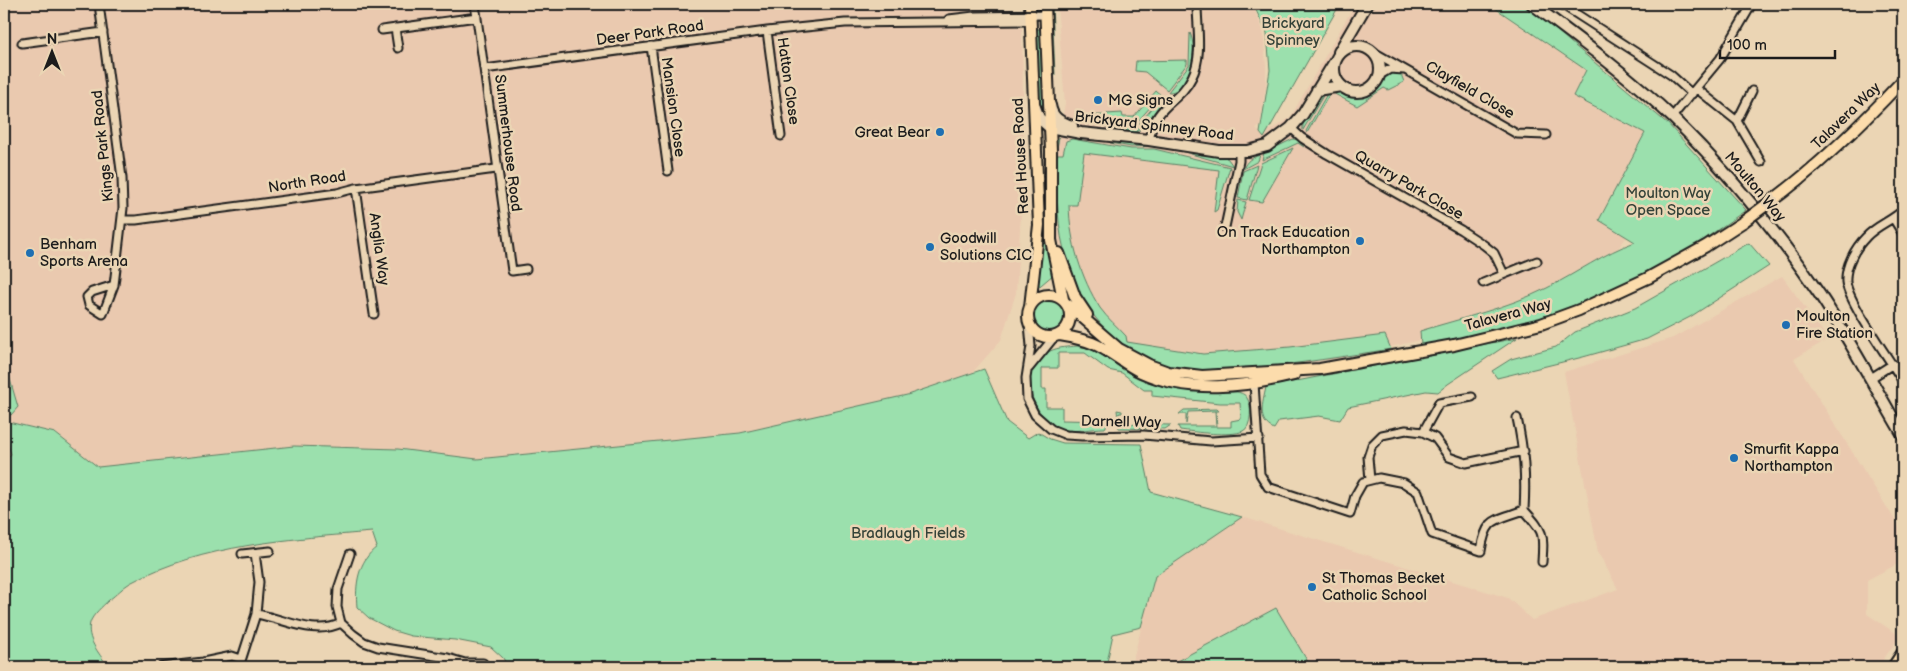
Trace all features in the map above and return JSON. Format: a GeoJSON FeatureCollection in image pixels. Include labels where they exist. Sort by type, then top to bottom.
{"type":"FeatureCollection","features":[{"type":"Feature","properties":{"kind":"main road","name":"Red House Road"},"geometry":{"type":"LineString","coordinates":[[1030,4],[1039,225],[1030,307]]}},
{"type":"Feature","properties":{"kind":"main road"},"geometry":{"type":"LineString","coordinates":[[1030,17],[1039,4]]}},
{"type":"Feature","properties":{"kind":"main road"},"geometry":{"type":"LineString","coordinates":[[1045,9],[1049,101],[1047,123],[1051,240],[1065,301],[1071,314],[1070,321],[1064,331],[1057,336]]}},
{"type":"Feature","properties":{"kind":"main road","name":"Talavera Way"},"geometry":{"type":"LineString","coordinates":[[1065,301],[1119,349],[1136,359],[1168,372],[1210,375],[1320,369],[1520,330],[1579,310],[1648,278],[1706,246],[1743,222],[1804,176],[1903,80]]}},
{"type":"Feature","properties":{"kind":"main road"},"geometry":{"type":"LineString","coordinates":[[1050,221],[1075,297],[1103,335]]}},
{"type":"Feature","properties":{"kind":"main road"},"geometry":{"type":"LineString","coordinates":[[1065,301],[1051,294],[1038,297],[1030,307],[1029,324],[1038,334],[1044,337],[1057,336],[1092,343],[1142,372],[1176,383],[1215,386],[1254,383],[1320,369]]}},
{"type":"Feature","properties":{"kind":"main road"},"geometry":{"type":"LineString","coordinates":[[1892,667],[1903,652]]}},
{"type":"Feature","properties":{"kind":"street","name":"Kings Park Road"},"geometry":{"type":"LineString","coordinates":[[99,4],[122,178],[123,220],[114,285]]}},
{"type":"Feature","properties":{"kind":"street","name":"Summerhouse Road"},"geometry":{"type":"LineString","coordinates":[[475,4],[496,169],[512,271],[526,269]]}},
{"type":"Feature","properties":{"kind":"street"},"geometry":{"type":"LineString","coordinates":[[1148,140],[1153,122],[1158,114],[1186,87],[1195,72],[1198,51],[1197,4]]}},
{"type":"Feature","properties":{"kind":"street","name":"Brickyard Spinney Road"},"geometry":{"type":"LineString","coordinates":[[1047,123],[1099,134],[1219,151],[1239,152],[1267,146],[1291,128],[1303,114],[1367,4]]}},
{"type":"Feature","properties":{"kind":"street","name":"Moulton Way"},"geometry":{"type":"LineString","coordinates":[[1532,4],[1641,89],[1672,117],[1726,175],[1786,249],[1836,319],[1903,434]]}},
{"type":"Feature","properties":{"kind":"street"},"geometry":{"type":"LineString","coordinates":[[1561,4],[1737,120],[1761,162]]}},
{"type":"Feature","properties":{"kind":"street"},"geometry":{"type":"LineString","coordinates":[[1672,117],[1720,59],[1752,4]]}},
{"type":"Feature","properties":{"kind":"street","name":"Deer Park Road"},"geometry":{"type":"LineString","coordinates":[[484,69],[767,31],[845,23],[944,21],[974,16],[1030,17],[1045,9]]}},
{"type":"Feature","properties":{"kind":"street"},"geometry":{"type":"LineString","coordinates":[[382,30],[477,17]]}},
{"type":"Feature","properties":{"kind":"street","name":"Brickyard Spinney Road"},"geometry":{"type":"LineString","coordinates":[[1360,17],[1358,35],[1360,42],[1369,49]]}},
{"type":"Feature","properties":{"kind":"street"},"geometry":{"type":"LineString","coordinates":[[395,28],[398,48]]}},
{"type":"Feature","properties":{"kind":"street","name":"Hatton Close"},"geometry":{"type":"LineString","coordinates":[[767,31],[781,136]]}},
{"type":"Feature","properties":{"kind":"street"},"geometry":{"type":"LineString","coordinates":[[22,43],[103,32]]}},
{"type":"Feature","properties":{"kind":"street","name":"Mansion Close"},"geometry":{"type":"LineString","coordinates":[[651,46],[668,171]]}},
{"type":"Feature","properties":{"kind":"street"},"geometry":{"type":"LineString","coordinates":[[1350,47],[1369,49],[1379,59],[1380,75],[1373,87],[1360,93],[1353,92],[1341,86],[1334,74],[1336,58],[1350,47]]}},
{"type":"Feature","properties":{"kind":"street","name":"Clayfield Close"},"geometry":{"type":"LineString","coordinates":[[1369,49],[1517,134],[1546,135]]}},
{"type":"Feature","properties":{"kind":"street","name":"Clayfield Close"},"geometry":{"type":"LineString","coordinates":[[1380,75],[1396,68],[1410,71]]}},
{"type":"Feature","properties":{"kind":"street"},"geometry":{"type":"LineString","coordinates":[[1316,90],[1341,86]]}},
{"type":"Feature","properties":{"kind":"street"},"geometry":{"type":"LineString","coordinates":[[1737,120],[1752,91]]}},
{"type":"Feature","properties":{"kind":"street"},"geometry":{"type":"LineString","coordinates":[[1049,101],[1054,117],[1066,124],[1099,134]]}},
{"type":"Feature","properties":{"kind":"street"},"geometry":{"type":"LineString","coordinates":[[1034,104],[1039,118],[1047,123]]}},
{"type":"Feature","properties":{"kind":"street"},"geometry":{"type":"LineString","coordinates":[[1034,134],[1036,126],[1047,123],[1066,124]]}},
{"type":"Feature","properties":{"kind":"street","name":"Quarry Park Close"},"geometry":{"type":"LineString","coordinates":[[1291,128],[1302,138],[1327,154],[1484,245],[1494,253],[1504,274]]}},
{"type":"Feature","properties":{"kind":"street"},"geometry":{"type":"LineString","coordinates":[[1225,227],[1239,152]]}},
{"type":"Feature","properties":{"kind":"street","name":"North Road"},"geometry":{"type":"LineString","coordinates":[[123,220],[136,220],[327,194],[356,188],[496,169]]}},
{"type":"Feature","properties":{"kind":"street","name":"Anglia Way"},"geometry":{"type":"LineString","coordinates":[[356,188],[374,314]]}},
{"type":"Feature","properties":{"kind":"street"},"geometry":{"type":"LineString","coordinates":[[1903,210],[1872,231],[1860,242],[1847,270],[1847,288],[1903,382]]}},
{"type":"Feature","properties":{"kind":"street"},"geometry":{"type":"LineString","coordinates":[[1893,218],[1903,234]]}},
{"type":"Feature","properties":{"kind":"street"},"geometry":{"type":"LineString","coordinates":[[1483,282],[1537,261]]}},
{"type":"Feature","properties":{"kind":"street","name":"Darnell Way"},"geometry":{"type":"LineString","coordinates":[[1029,324],[1031,346],[1026,391],[1031,408],[1042,422],[1058,433],[1082,436],[1155,435],[1211,441],[1259,438]]}},
{"type":"Feature","properties":{"kind":"street"},"geometry":{"type":"LineString","coordinates":[[1028,371],[1057,336]]}},
{"type":"Feature","properties":{"kind":"street"},"geometry":{"type":"LineString","coordinates":[[1871,378],[1893,364]]}},
{"type":"Feature","properties":{"kind":"street"},"geometry":{"type":"LineString","coordinates":[[1254,383],[1260,474],[1268,487],[1350,514],[1355,496],[1363,482],[1379,478],[1404,483],[1418,492],[1432,534],[1481,551],[1484,533],[1491,522],[1524,510]]}},
{"type":"Feature","properties":{"kind":"street"},"geometry":{"type":"LineString","coordinates":[[1423,432],[1439,403],[1472,396]]}},
{"type":"Feature","properties":{"kind":"street"},"geometry":{"type":"LineString","coordinates":[[1516,418],[1524,451],[1526,485],[1524,510],[1540,527],[1544,539],[1542,562]]}},
{"type":"Feature","properties":{"kind":"street"},"geometry":{"type":"LineString","coordinates":[[1370,480],[1368,457],[1372,445],[1382,435],[1406,430],[1423,432],[1435,438],[1449,457],[1466,463],[1524,451]]}},
{"type":"Feature","properties":{"kind":"street"},"geometry":{"type":"LineString","coordinates":[[242,554],[270,551]]}},
{"type":"Feature","properties":{"kind":"street"},"geometry":{"type":"LineString","coordinates":[[239,667],[256,614],[259,582],[255,553]]}},
{"type":"Feature","properties":{"kind":"street"},"geometry":{"type":"LineString","coordinates":[[350,554],[338,588],[337,607],[341,623],[364,642],[390,649],[448,658],[464,665],[483,663]]}},
{"type":"Feature","properties":{"kind":"street"},"geometry":{"type":"LineString","coordinates":[[256,614],[318,629],[332,628],[341,623]]}},
{"type":"Feature","properties":{"kind":"street"},"geometry":{"type":"LineString","coordinates":[[161,667],[232,656],[241,659]]}},
{"type":"Feature","properties":{"kind":"shaded area"},"geometry":{"type":"Polygon","coordinates":[[[4,4],[1003,4],[995,11],[996,24],[1022,28],[1024,166],[1016,293],[1001,340],[972,373],[907,395],[740,433],[477,459],[398,449],[294,446],[98,467],[55,433],[4,421],[4,4]]]}},
{"type":"Feature","properties":{"kind":"shaded area"},"geometry":{"type":"Polygon","coordinates":[[[1057,4],[1252,4],[1263,30],[1266,66],[1266,86],[1260,126],[1256,129],[1262,135],[1290,118],[1355,4],[1487,4],[1586,70],[1573,96],[1645,133],[1599,219],[1627,237],[1618,248],[1546,289],[1502,306],[1420,331],[1421,340],[1328,361],[1210,372],[1137,356],[1104,334],[1077,295],[1052,221],[1050,186],[1065,103],[1057,4]]]}},
{"type":"Feature","properties":{"kind":"shaded area"},"geometry":{"type":"Polygon","coordinates":[[[1782,276],[1828,339],[1794,359],[1903,533],[1903,561],[1867,580],[1867,614],[1900,636],[1878,667],[1131,667],[1155,576],[1242,517],[1508,598],[1532,620],[1618,589],[1598,552],[1564,372],[1673,338],[1782,276]]]}},
{"type":"Feature","properties":{"kind":"green space"},"geometry":{"type":"Polygon","coordinates":[[[1049,4],[1052,4],[1055,75],[1052,75],[1049,4]]]}},
{"type":"Feature","properties":{"kind":"green space","name":"Brickyard Spinney"},"geometry":{"type":"Polygon","coordinates":[[[1253,4],[1340,4],[1264,138],[1260,133],[1270,70],[1267,33],[1253,4]]]}},
{"type":"Feature","properties":{"kind":"green space","name":"Moulton Way Open Space"},"geometry":{"type":"Polygon","coordinates":[[[1489,4],[1521,4],[1538,15],[1668,124],[1746,210],[1683,254],[1598,297],[1525,324],[1421,346],[1420,331],[1500,307],[1532,295],[1612,252],[1635,242],[1599,220],[1645,133],[1573,96],[1586,70],[1489,4]]]}},
{"type":"Feature","properties":{"kind":"green space"},"geometry":{"type":"Polygon","coordinates":[[[1037,29],[1039,29],[1042,36],[1044,107],[1041,107],[1039,100],[1037,29]]]}},
{"type":"Feature","properties":{"kind":"green space"},"geometry":{"type":"Polygon","coordinates":[[[1190,33],[1193,49],[1187,78],[1176,91],[1168,92],[1189,65],[1190,33]]]}},
{"type":"Feature","properties":{"kind":"green space"},"geometry":{"type":"Polygon","coordinates":[[[1187,60],[1187,64],[1167,90],[1145,72],[1135,71],[1136,61],[1187,60]]]}},
{"type":"Feature","properties":{"kind":"green space"},"geometry":{"type":"Polygon","coordinates":[[[1395,71],[1401,74],[1404,82],[1388,90],[1384,88],[1357,106],[1329,91],[1338,91],[1355,96],[1364,95],[1370,91],[1383,75],[1395,71]]]}},
{"type":"Feature","properties":{"kind":"green space"},"geometry":{"type":"Polygon","coordinates":[[[1156,91],[1161,95],[1137,122],[1106,122],[1106,114],[1122,113],[1123,117],[1134,117],[1156,91]]]}},
{"type":"Feature","properties":{"kind":"green space"},"geometry":{"type":"Polygon","coordinates":[[[1322,93],[1324,94],[1303,130],[1306,115],[1322,93]]]}},
{"type":"Feature","properties":{"kind":"green space"},"geometry":{"type":"Polygon","coordinates":[[[1327,94],[1329,95],[1307,133],[1306,131],[1327,94]]]}},
{"type":"Feature","properties":{"kind":"green space"},"geometry":{"type":"Polygon","coordinates":[[[1161,98],[1161,103],[1144,126],[1139,124],[1161,98]]]}},
{"type":"Feature","properties":{"kind":"green space"},"geometry":{"type":"Polygon","coordinates":[[[1104,115],[1104,121],[1076,116],[1104,115]]]}},
{"type":"Feature","properties":{"kind":"green space"},"geometry":{"type":"Polygon","coordinates":[[[1111,125],[1134,125],[1140,130],[1135,132],[1111,128],[1111,125]]]}},
{"type":"Feature","properties":{"kind":"green space"},"geometry":{"type":"Polygon","coordinates":[[[1059,137],[1056,154],[1063,154],[1066,141],[1072,139],[1131,149],[1154,149],[1230,167],[1217,210],[1214,212],[1219,170],[1084,153],[1077,205],[1069,205],[1074,246],[1082,272],[1093,296],[1103,312],[1126,336],[1127,342],[1203,354],[1290,347],[1385,335],[1391,349],[1322,360],[1203,372],[1183,371],[1166,367],[1122,344],[1108,332],[1085,303],[1069,269],[1061,237],[1058,210],[1054,142],[1059,137]]]}},
{"type":"Feature","properties":{"kind":"green space"},"geometry":{"type":"Polygon","coordinates":[[[1293,139],[1298,140],[1304,147],[1298,143],[1262,160],[1264,153],[1293,139]]]}},
{"type":"Feature","properties":{"kind":"green space"},"geometry":{"type":"Polygon","coordinates":[[[1110,141],[1135,145],[1153,144],[1223,156],[1233,166],[1184,152],[1153,146],[1131,147],[1110,143],[1110,141]]]}},
{"type":"Feature","properties":{"kind":"green space"},"geometry":{"type":"Polygon","coordinates":[[[1293,148],[1262,202],[1249,200],[1261,163],[1293,148]]]}},
{"type":"Feature","properties":{"kind":"green space"},"geometry":{"type":"Polygon","coordinates":[[[1260,155],[1258,161],[1243,169],[1246,163],[1260,155]]]}},
{"type":"Feature","properties":{"kind":"green space"},"geometry":{"type":"Polygon","coordinates":[[[1257,165],[1247,200],[1238,198],[1243,171],[1257,165]]]}},
{"type":"Feature","properties":{"kind":"green space"},"geometry":{"type":"Polygon","coordinates":[[[1238,200],[1246,202],[1241,220],[1237,212],[1238,200]]]}},
{"type":"Feature","properties":{"kind":"green space"},"geometry":{"type":"Polygon","coordinates":[[[1048,240],[1054,274],[1035,290],[1042,241],[1048,240]]]}},
{"type":"Feature","properties":{"kind":"green space"},"geometry":{"type":"Polygon","coordinates":[[[1749,243],[1769,266],[1690,317],[1647,339],[1497,378],[1492,371],[1511,359],[1556,347],[1575,332],[1635,308],[1749,243]]]}},
{"type":"Feature","properties":{"kind":"green space"},"geometry":{"type":"Polygon","coordinates":[[[1049,300],[1055,301],[1060,305],[1064,310],[1064,322],[1060,327],[1055,331],[1049,332],[1043,331],[1038,327],[1034,322],[1033,316],[1034,310],[1038,305],[1043,301],[1049,300]]]}},
{"type":"Feature","properties":{"kind":"green space"},"geometry":{"type":"Polygon","coordinates":[[[1517,338],[1438,392],[1426,391],[1348,407],[1340,420],[1319,416],[1279,421],[1274,429],[1268,426],[1263,416],[1262,405],[1266,387],[1517,338]]]}},
{"type":"Feature","properties":{"kind":"green space"},"geometry":{"type":"Polygon","coordinates":[[[1077,346],[1094,351],[1130,374],[1150,383],[1174,389],[1237,392],[1243,394],[1249,401],[1250,421],[1243,431],[1230,434],[1180,430],[1178,426],[1216,426],[1215,411],[1188,412],[1186,424],[1186,414],[1179,414],[1184,410],[1217,409],[1219,411],[1216,411],[1217,427],[1231,427],[1231,421],[1241,419],[1240,403],[1220,403],[1152,396],[1152,390],[1144,390],[1122,373],[1108,370],[1085,353],[1058,353],[1058,368],[1042,368],[1042,389],[1046,389],[1046,407],[1062,407],[1062,420],[1109,421],[1105,428],[1063,429],[1042,415],[1035,404],[1030,380],[1033,369],[1039,359],[1050,351],[1077,346]]]}},
{"type":"Feature","properties":{"kind":"green space"},"geometry":{"type":"Polygon","coordinates":[[[4,359],[18,407],[11,415],[4,412],[4,359]]]}},
{"type":"Feature","properties":{"kind":"green space","name":"Bradlaugh Fields"},"geometry":{"type":"Polygon","coordinates":[[[984,369],[1007,422],[1028,438],[1038,432],[1050,439],[1063,443],[1141,444],[1151,492],[1242,517],[1155,576],[1141,627],[1113,634],[1106,667],[508,667],[503,658],[491,647],[455,640],[411,636],[394,631],[369,618],[357,607],[357,582],[359,574],[366,559],[377,547],[372,532],[311,537],[248,546],[187,560],[158,570],[130,583],[109,600],[91,620],[90,635],[97,651],[107,665],[106,667],[4,667],[4,463],[11,454],[4,433],[4,421],[55,433],[98,467],[294,446],[398,449],[477,459],[740,433],[907,395],[984,369]]]}},
{"type":"Feature","properties":{"kind":"green space"},"geometry":{"type":"Polygon","coordinates":[[[1117,410],[1122,411],[1122,413],[1119,413],[1120,424],[1171,425],[1165,429],[1119,428],[1117,410]]]}},
{"type":"Feature","properties":{"kind":"green space"},"geometry":{"type":"Polygon","coordinates":[[[1276,608],[1311,667],[1180,667],[1177,661],[1276,608]]]}},
{"type":"Feature","properties":{"kind":"place","name":"MG Signs"},"geometry":{"type":"Point","coordinates":[1098,100]}},
{"type":"Feature","properties":{"kind":"place","name":"Great Bear"},"geometry":{"type":"Point","coordinates":[940,132]}},
{"type":"Feature","properties":{"kind":"place","name":"On Track Education Northampton"},"geometry":{"type":"Point","coordinates":[1360,241]}},
{"type":"Feature","properties":{"kind":"place","name":"Goodwill Solutions CIC"},"geometry":{"type":"Point","coordinates":[930,247]}},
{"type":"Feature","properties":{"kind":"place","name":"Benham Sports Arena"},"geometry":{"type":"Point","coordinates":[30,253]}},
{"type":"Feature","properties":{"kind":"place","name":"Moulton Fire Station"},"geometry":{"type":"Point","coordinates":[1786,325]}},
{"type":"Feature","properties":{"kind":"place","name":"Smurfit Kappa Northampton"},"geometry":{"type":"Point","coordinates":[1734,458]}},
{"type":"Feature","properties":{"kind":"place","name":"St Thomas Becket Catholic School"},"geometry":{"type":"Point","coordinates":[1312,587]}}]}
